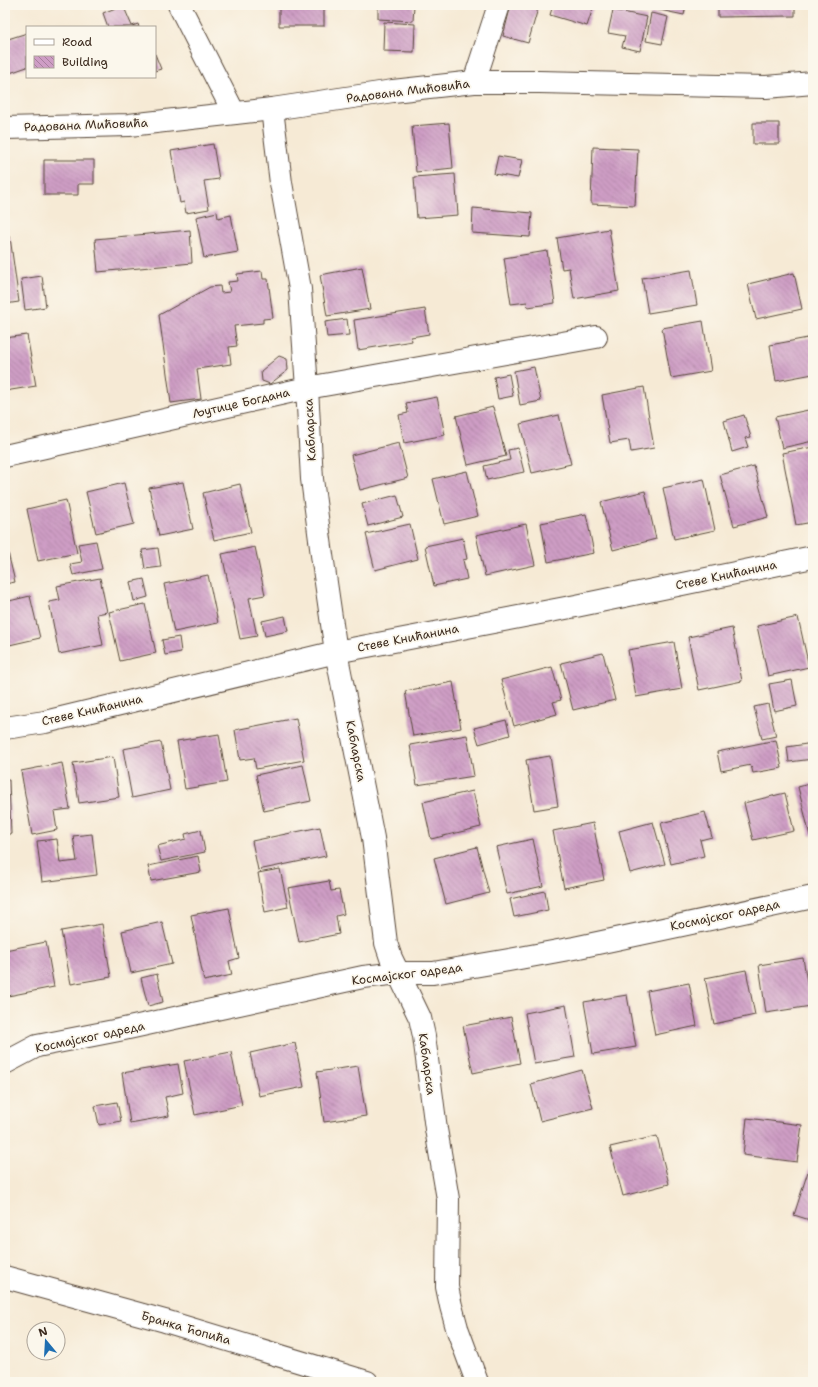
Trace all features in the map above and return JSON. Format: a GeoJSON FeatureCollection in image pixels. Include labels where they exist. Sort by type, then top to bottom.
{"type":"FeatureCollection","features":[{"type":"Feature","properties":{"kind":"street"},"geometry":{"type":"LineString","coordinates":[[179,5],[234,113]]}},
{"type":"Feature","properties":{"kind":"street"},"geometry":{"type":"LineString","coordinates":[[474,82],[499,5]]}},
{"type":"Feature","properties":{"kind":"street","name":"Радована Мићовића"},"geometry":{"type":"LineString","coordinates":[[5,128],[129,125],[272,109],[393,91],[474,82],[766,87],[813,83]]}},
{"type":"Feature","properties":{"kind":"street","name":"Кабларска"},"geometry":{"type":"LineString","coordinates":[[272,109],[281,183],[300,289],[308,388],[312,479],[336,652],[372,838],[386,943],[391,958],[420,1018],[424,1036],[436,1129],[448,1199],[448,1287],[450,1306],[477,1382]]}},
{"type":"Feature","properties":{"kind":"street","name":"Љутице Богдана"},"geometry":{"type":"LineString","coordinates":[[5,456],[308,388],[596,337]]}},
{"type":"Feature","properties":{"kind":"street","name":"Стеве Книћанина"},"geometry":{"type":"LineString","coordinates":[[5,728],[45,722],[336,652],[584,604],[813,557]]}},
{"type":"Feature","properties":{"kind":"street","name":"Космајског одреда"},"geometry":{"type":"LineString","coordinates":[[5,1063],[37,1046],[124,1029],[363,977],[399,973],[433,973],[574,948],[813,897]]}},
{"type":"Feature","properties":{"kind":"street","name":"Бранка Ћопића"},"geometry":{"type":"LineString","coordinates":[[5,1277],[165,1321],[367,1382]]}},
{"type":"Feature","properties":{"kind":"building"},"geometry":{"type":"Polygon","coordinates":[[[123,5],[132,26],[108,26],[103,13],[123,5]]]}},
{"type":"Feature","properties":{"kind":"building"},"geometry":{"type":"Polygon","coordinates":[[[279,5],[324,5],[324,26],[279,26],[279,5]]]}},
{"type":"Feature","properties":{"kind":"building"},"geometry":{"type":"Polygon","coordinates":[[[378,5],[414,5],[413,21],[378,19],[378,5]]]}},
{"type":"Feature","properties":{"kind":"building"},"geometry":{"type":"Polygon","coordinates":[[[511,5],[539,5],[528,43],[503,36],[511,5]]]}},
{"type":"Feature","properties":{"kind":"building"},"geometry":{"type":"Polygon","coordinates":[[[553,5],[594,5],[587,26],[550,15],[553,5]]]}},
{"type":"Feature","properties":{"kind":"building"},"geometry":{"type":"Polygon","coordinates":[[[646,5],[686,5],[684,15],[645,7],[646,5]]]}},
{"type":"Feature","properties":{"kind":"building"},"geometry":{"type":"Polygon","coordinates":[[[718,5],[795,5],[795,16],[718,17],[718,5]]]}},
{"type":"Feature","properties":{"kind":"building"},"geometry":{"type":"Polygon","coordinates":[[[613,10],[647,17],[640,51],[622,47],[625,36],[608,33],[613,10]]]}},
{"type":"Feature","properties":{"kind":"building"},"geometry":{"type":"Polygon","coordinates":[[[651,13],[668,17],[662,44],[646,41],[651,13]]]}},
{"type":"Feature","properties":{"kind":"building"},"geometry":{"type":"Polygon","coordinates":[[[384,22],[415,24],[414,52],[383,51],[384,22]]]}},
{"type":"Feature","properties":{"kind":"building"},"geometry":{"type":"Polygon","coordinates":[[[26,33],[26,67],[7,74],[5,68],[5,40],[26,33]]]}},
{"type":"Feature","properties":{"kind":"building"},"geometry":{"type":"Polygon","coordinates":[[[156,56],[161,69],[156,71],[156,56]]]}},
{"type":"Feature","properties":{"kind":"building"},"geometry":{"type":"Polygon","coordinates":[[[449,123],[453,168],[416,172],[412,126],[449,123]]]}},
{"type":"Feature","properties":{"kind":"building"},"geometry":{"type":"Polygon","coordinates":[[[753,123],[779,123],[779,144],[753,144],[753,123]]]}},
{"type":"Feature","properties":{"kind":"building"},"geometry":{"type":"Polygon","coordinates":[[[213,144],[219,179],[204,181],[209,209],[186,213],[184,202],[180,203],[171,151],[213,144]]]}},
{"type":"Feature","properties":{"kind":"building"},"geometry":{"type":"Polygon","coordinates":[[[593,147],[638,149],[635,206],[591,204],[593,147]]]}},
{"type":"Feature","properties":{"kind":"building"},"geometry":{"type":"Polygon","coordinates":[[[498,156],[522,160],[518,178],[494,174],[498,156]]]}},
{"type":"Feature","properties":{"kind":"building"},"geometry":{"type":"Polygon","coordinates":[[[44,160],[94,160],[94,184],[78,184],[78,195],[44,195],[44,160]]]}},
{"type":"Feature","properties":{"kind":"building"},"geometry":{"type":"Polygon","coordinates":[[[455,174],[458,215],[417,218],[414,177],[455,174]]]}},
{"type":"Feature","properties":{"kind":"building"},"geometry":{"type":"Polygon","coordinates":[[[473,208],[532,213],[530,237],[472,233],[473,208]]]}},
{"type":"Feature","properties":{"kind":"building"},"geometry":{"type":"Polygon","coordinates":[[[217,212],[218,218],[231,215],[238,252],[204,258],[196,217],[217,212]]]}},
{"type":"Feature","properties":{"kind":"building"},"geometry":{"type":"Polygon","coordinates":[[[609,229],[619,291],[574,299],[569,268],[562,269],[557,238],[609,229]]]}},
{"type":"Feature","properties":{"kind":"building"},"geometry":{"type":"Polygon","coordinates":[[[190,230],[192,263],[98,272],[95,239],[190,230]]]}},
{"type":"Feature","properties":{"kind":"building"},"geometry":{"type":"Polygon","coordinates":[[[10,237],[19,302],[5,304],[5,238],[10,237]]]}},
{"type":"Feature","properties":{"kind":"building"},"geometry":{"type":"Polygon","coordinates":[[[547,251],[555,303],[528,307],[527,302],[511,304],[504,258],[547,251]]]}},
{"type":"Feature","properties":{"kind":"building"},"geometry":{"type":"Polygon","coordinates":[[[362,267],[370,309],[327,316],[320,275],[362,267]]]}},
{"type":"Feature","properties":{"kind":"building"},"geometry":{"type":"Polygon","coordinates":[[[691,270],[697,305],[648,313],[642,278],[691,270]]]}},
{"type":"Feature","properties":{"kind":"building"},"geometry":{"type":"Polygon","coordinates":[[[262,271],[263,279],[268,279],[273,318],[263,319],[263,323],[234,326],[237,346],[229,347],[231,364],[197,369],[201,399],[171,403],[159,315],[210,287],[220,286],[221,293],[230,292],[228,282],[238,281],[237,274],[262,271]]]}},
{"type":"Feature","properties":{"kind":"building"},"geometry":{"type":"Polygon","coordinates":[[[794,273],[802,309],[756,319],[748,284],[794,273]]]}},
{"type":"Feature","properties":{"kind":"building"},"geometry":{"type":"Polygon","coordinates":[[[42,276],[46,307],[25,310],[21,279],[42,276]]]}},
{"type":"Feature","properties":{"kind":"building"},"geometry":{"type":"Polygon","coordinates":[[[425,309],[429,334],[411,337],[412,341],[358,350],[354,320],[425,309]]]}},
{"type":"Feature","properties":{"kind":"building"},"geometry":{"type":"Polygon","coordinates":[[[347,319],[349,335],[327,337],[325,322],[347,319]]]}},
{"type":"Feature","properties":{"kind":"building"},"geometry":{"type":"Polygon","coordinates":[[[703,321],[711,371],[671,378],[662,328],[703,321]]]}},
{"type":"Feature","properties":{"kind":"building"},"geometry":{"type":"Polygon","coordinates":[[[27,335],[36,386],[5,391],[5,338],[27,335]]]}},
{"type":"Feature","properties":{"kind":"building"},"geometry":{"type":"Polygon","coordinates":[[[813,337],[813,374],[776,381],[770,345],[813,337]]]}},
{"type":"Feature","properties":{"kind":"building"},"geometry":{"type":"Polygon","coordinates":[[[279,356],[287,359],[288,370],[270,384],[262,381],[261,371],[279,356]]]}},
{"type":"Feature","properties":{"kind":"building"},"geometry":{"type":"Polygon","coordinates":[[[534,367],[541,401],[520,405],[514,371],[534,367]]]}},
{"type":"Feature","properties":{"kind":"building"},"geometry":{"type":"Polygon","coordinates":[[[509,374],[513,396],[498,399],[494,377],[509,374]]]}},
{"type":"Feature","properties":{"kind":"building"},"geometry":{"type":"Polygon","coordinates":[[[644,387],[654,448],[631,452],[629,440],[610,443],[602,395],[644,387]]]}},
{"type":"Feature","properties":{"kind":"building"},"geometry":{"type":"Polygon","coordinates":[[[437,397],[445,435],[404,443],[399,415],[408,413],[406,403],[437,397]]]}},
{"type":"Feature","properties":{"kind":"building"},"geometry":{"type":"Polygon","coordinates":[[[493,407],[506,456],[468,465],[456,416],[493,407]]]}},
{"type":"Feature","properties":{"kind":"building"},"geometry":{"type":"Polygon","coordinates":[[[813,409],[813,441],[782,448],[775,417],[813,409]]]}},
{"type":"Feature","properties":{"kind":"building"},"geometry":{"type":"Polygon","coordinates":[[[559,415],[571,464],[532,473],[520,424],[559,415]]]}},
{"type":"Feature","properties":{"kind":"building"},"geometry":{"type":"Polygon","coordinates":[[[744,415],[751,437],[745,438],[748,447],[732,452],[724,421],[744,415]]]}},
{"type":"Feature","properties":{"kind":"building"},"geometry":{"type":"Polygon","coordinates":[[[399,443],[408,478],[360,490],[351,455],[399,443]]]}},
{"type":"Feature","properties":{"kind":"building"},"geometry":{"type":"Polygon","coordinates":[[[813,447],[813,522],[796,525],[782,453],[813,447]]]}},
{"type":"Feature","properties":{"kind":"building"},"geometry":{"type":"Polygon","coordinates":[[[518,448],[524,472],[487,480],[484,466],[510,460],[508,450],[518,448]]]}},
{"type":"Feature","properties":{"kind":"building"},"geometry":{"type":"Polygon","coordinates":[[[754,466],[768,517],[734,526],[720,475],[754,466]]]}},
{"type":"Feature","properties":{"kind":"building"},"geometry":{"type":"Polygon","coordinates":[[[467,471],[478,516],[444,524],[433,479],[467,471]]]}},
{"type":"Feature","properties":{"kind":"building"},"geometry":{"type":"Polygon","coordinates":[[[704,479],[715,530],[674,539],[663,488],[704,479]]]}},
{"type":"Feature","properties":{"kind":"building"},"geometry":{"type":"Polygon","coordinates":[[[183,482],[193,529],[159,536],[149,488],[183,482]]]}},
{"type":"Feature","properties":{"kind":"building"},"geometry":{"type":"Polygon","coordinates":[[[124,483],[134,524],[96,533],[86,492],[124,483]]]}},
{"type":"Feature","properties":{"kind":"building"},"geometry":{"type":"Polygon","coordinates":[[[240,484],[251,532],[214,540],[203,493],[240,484]]]}},
{"type":"Feature","properties":{"kind":"building"},"geometry":{"type":"Polygon","coordinates":[[[645,491],[656,539],[613,550],[601,502],[645,491]]]}},
{"type":"Feature","properties":{"kind":"building"},"geometry":{"type":"Polygon","coordinates":[[[397,495],[403,517],[368,526],[362,504],[397,495]]]}},
{"type":"Feature","properties":{"kind":"building"},"geometry":{"type":"Polygon","coordinates":[[[66,500],[77,553],[38,561],[27,509],[66,500]]]}},
{"type":"Feature","properties":{"kind":"building"},"geometry":{"type":"Polygon","coordinates":[[[586,514],[594,553],[548,562],[541,523],[586,514]]]}},
{"type":"Feature","properties":{"kind":"building"},"geometry":{"type":"Polygon","coordinates":[[[410,524],[418,559],[375,570],[366,534],[410,524]]]}},
{"type":"Feature","properties":{"kind":"building"},"geometry":{"type":"Polygon","coordinates":[[[526,524],[535,565],[485,576],[476,535],[526,524]]]}},
{"type":"Feature","properties":{"kind":"building"},"geometry":{"type":"Polygon","coordinates":[[[463,538],[467,559],[463,560],[467,579],[434,586],[425,546],[463,538]]]}},
{"type":"Feature","properties":{"kind":"building"},"geometry":{"type":"Polygon","coordinates":[[[5,540],[15,582],[5,584],[5,540]]]}},
{"type":"Feature","properties":{"kind":"building"},"geometry":{"type":"Polygon","coordinates":[[[96,541],[102,569],[73,575],[70,564],[82,562],[78,544],[96,541]]]}},
{"type":"Feature","properties":{"kind":"building"},"geometry":{"type":"Polygon","coordinates":[[[255,547],[265,595],[249,598],[257,636],[240,639],[222,554],[255,547]]]}},
{"type":"Feature","properties":{"kind":"building"},"geometry":{"type":"Polygon","coordinates":[[[158,548],[161,567],[145,569],[142,550],[158,548]]]}},
{"type":"Feature","properties":{"kind":"building"},"geometry":{"type":"Polygon","coordinates":[[[208,575],[218,623],[174,632],[164,584],[208,575]]]}},
{"type":"Feature","properties":{"kind":"building"},"geometry":{"type":"Polygon","coordinates":[[[100,578],[107,612],[97,614],[103,645],[59,654],[49,602],[60,600],[57,586],[100,578]]]}},
{"type":"Feature","properties":{"kind":"building"},"geometry":{"type":"Polygon","coordinates":[[[144,579],[148,597],[134,601],[130,582],[144,579]]]}},
{"type":"Feature","properties":{"kind":"building"},"geometry":{"type":"Polygon","coordinates":[[[30,596],[40,638],[5,646],[5,602],[30,596]]]}},
{"type":"Feature","properties":{"kind":"building"},"geometry":{"type":"Polygon","coordinates":[[[145,604],[156,653],[120,661],[109,612],[145,604]]]}},
{"type":"Feature","properties":{"kind":"building"},"geometry":{"type":"Polygon","coordinates":[[[285,616],[288,631],[265,636],[262,621],[285,616]]]}},
{"type":"Feature","properties":{"kind":"building"},"geometry":{"type":"Polygon","coordinates":[[[798,617],[809,667],[768,676],[757,626],[798,617]]]}},
{"type":"Feature","properties":{"kind":"building"},"geometry":{"type":"Polygon","coordinates":[[[732,628],[742,681],[699,690],[688,637],[732,628]]]}},
{"type":"Feature","properties":{"kind":"building"},"geometry":{"type":"Polygon","coordinates":[[[179,637],[181,652],[165,655],[162,640],[179,637]]]}},
{"type":"Feature","properties":{"kind":"building"},"geometry":{"type":"Polygon","coordinates":[[[674,642],[682,689],[636,697],[628,650],[674,642]]]}},
{"type":"Feature","properties":{"kind":"building"},"geometry":{"type":"Polygon","coordinates":[[[603,653],[615,700],[573,710],[561,663],[603,653]]]}},
{"type":"Feature","properties":{"kind":"building"},"geometry":{"type":"Polygon","coordinates":[[[552,667],[561,700],[553,702],[557,714],[514,726],[501,680],[552,667]]]}},
{"type":"Feature","properties":{"kind":"building"},"geometry":{"type":"Polygon","coordinates":[[[792,680],[797,706],[774,711],[769,684],[792,680]]]}},
{"type":"Feature","properties":{"kind":"building"},"geometry":{"type":"Polygon","coordinates":[[[453,682],[461,728],[413,736],[405,691],[453,682]]]}},
{"type":"Feature","properties":{"kind":"building"},"geometry":{"type":"Polygon","coordinates":[[[768,704],[776,736],[762,739],[754,707],[768,704]]]}},
{"type":"Feature","properties":{"kind":"building"},"geometry":{"type":"Polygon","coordinates":[[[296,718],[304,760],[256,769],[254,758],[240,760],[235,730],[296,718]]]}},
{"type":"Feature","properties":{"kind":"building"},"geometry":{"type":"Polygon","coordinates":[[[506,720],[510,735],[479,744],[474,728],[506,720]]]}},
{"type":"Feature","properties":{"kind":"building"},"geometry":{"type":"Polygon","coordinates":[[[219,734],[227,782],[185,789],[177,741],[219,734]]]}},
{"type":"Feature","properties":{"kind":"building"},"geometry":{"type":"Polygon","coordinates":[[[467,735],[474,776],[417,785],[410,745],[467,735]]]}},
{"type":"Feature","properties":{"kind":"building"},"geometry":{"type":"Polygon","coordinates":[[[776,740],[782,768],[753,773],[751,765],[721,771],[717,752],[776,740]]]}},
{"type":"Feature","properties":{"kind":"building"},"geometry":{"type":"Polygon","coordinates":[[[161,742],[170,790],[132,798],[123,749],[161,742]]]}},
{"type":"Feature","properties":{"kind":"building"},"geometry":{"type":"Polygon","coordinates":[[[813,743],[813,759],[789,762],[787,747],[813,743]]]}},
{"type":"Feature","properties":{"kind":"building"},"geometry":{"type":"Polygon","coordinates":[[[550,756],[558,806],[534,810],[526,760],[550,756]]]}},
{"type":"Feature","properties":{"kind":"building"},"geometry":{"type":"Polygon","coordinates":[[[113,757],[119,797],[79,803],[73,763],[113,757]]]}},
{"type":"Feature","properties":{"kind":"building"},"geometry":{"type":"Polygon","coordinates":[[[62,763],[70,809],[54,811],[57,830],[32,835],[21,771],[62,763]]]}},
{"type":"Feature","properties":{"kind":"building"},"geometry":{"type":"Polygon","coordinates":[[[303,765],[311,801],[264,811],[256,775],[303,765]]]}},
{"type":"Feature","properties":{"kind":"building"},"geometry":{"type":"Polygon","coordinates":[[[5,780],[9,780],[11,834],[5,834],[5,780]]]}},
{"type":"Feature","properties":{"kind":"building"},"geometry":{"type":"Polygon","coordinates":[[[813,783],[813,835],[810,836],[798,787],[813,783]]]}},
{"type":"Feature","properties":{"kind":"building"},"geometry":{"type":"Polygon","coordinates":[[[473,791],[481,827],[431,839],[423,802],[473,791]]]}},
{"type":"Feature","properties":{"kind":"building"},"geometry":{"type":"Polygon","coordinates":[[[785,793],[794,831],[753,840],[744,803],[785,793]]]}},
{"type":"Feature","properties":{"kind":"building"},"geometry":{"type":"Polygon","coordinates":[[[705,812],[712,837],[700,840],[704,856],[671,864],[661,823],[705,812]]]}},
{"type":"Feature","properties":{"kind":"building"},"geometry":{"type":"Polygon","coordinates":[[[653,822],[665,864],[630,873],[619,831],[653,822]]]}},
{"type":"Feature","properties":{"kind":"building"},"geometry":{"type":"Polygon","coordinates":[[[593,823],[604,880],[564,888],[553,831],[593,823]]]}},
{"type":"Feature","properties":{"kind":"building"},"geometry":{"type":"Polygon","coordinates":[[[320,827],[326,856],[258,870],[252,841],[320,827]]]}},
{"type":"Feature","properties":{"kind":"building"},"geometry":{"type":"Polygon","coordinates":[[[201,830],[205,852],[161,861],[157,846],[186,839],[185,834],[201,830]]]}},
{"type":"Feature","properties":{"kind":"building"},"geometry":{"type":"Polygon","coordinates":[[[92,834],[97,875],[42,882],[37,841],[57,839],[60,863],[77,861],[73,836],[92,834]]]}},
{"type":"Feature","properties":{"kind":"building"},"geometry":{"type":"Polygon","coordinates":[[[533,839],[543,886],[507,894],[496,847],[533,839]]]}},
{"type":"Feature","properties":{"kind":"building"},"geometry":{"type":"Polygon","coordinates":[[[477,847],[489,893],[446,904],[434,858],[477,847]]]}},
{"type":"Feature","properties":{"kind":"building"},"geometry":{"type":"Polygon","coordinates":[[[198,856],[201,872],[151,881],[148,866],[198,856]]]}},
{"type":"Feature","properties":{"kind":"building"},"geometry":{"type":"Polygon","coordinates":[[[280,869],[288,907],[265,912],[258,873],[280,869]]]}},
{"type":"Feature","properties":{"kind":"building"},"geometry":{"type":"Polygon","coordinates":[[[329,881],[331,891],[339,890],[344,914],[336,916],[339,934],[299,942],[288,888],[329,881]]]}},
{"type":"Feature","properties":{"kind":"building"},"geometry":{"type":"Polygon","coordinates":[[[545,891],[548,910],[514,917],[510,899],[545,891]]]}},
{"type":"Feature","properties":{"kind":"building"},"geometry":{"type":"Polygon","coordinates":[[[229,908],[239,958],[229,961],[232,975],[204,981],[191,915],[229,908]]]}},
{"type":"Feature","properties":{"kind":"building"},"geometry":{"type":"Polygon","coordinates":[[[162,922],[172,964],[131,973],[122,931],[162,922]]]}},
{"type":"Feature","properties":{"kind":"building"},"geometry":{"type":"Polygon","coordinates":[[[102,924],[111,977],[71,984],[61,931],[102,924]]]}},
{"type":"Feature","properties":{"kind":"building"},"geometry":{"type":"Polygon","coordinates":[[[46,942],[54,987],[8,996],[5,981],[5,950],[46,942]]]}},
{"type":"Feature","properties":{"kind":"building"},"geometry":{"type":"Polygon","coordinates":[[[803,958],[811,1006],[766,1013],[759,965],[803,958]]]}},
{"type":"Feature","properties":{"kind":"building"},"geometry":{"type":"Polygon","coordinates":[[[746,970],[755,1015],[714,1024],[705,978],[746,970]]]}},
{"type":"Feature","properties":{"kind":"building"},"geometry":{"type":"Polygon","coordinates":[[[157,974],[163,1002],[148,1006],[141,978],[157,974]]]}},
{"type":"Feature","properties":{"kind":"building"},"geometry":{"type":"Polygon","coordinates":[[[689,983],[697,1026],[655,1035],[647,991],[689,983]]]}},
{"type":"Feature","properties":{"kind":"building"},"geometry":{"type":"Polygon","coordinates":[[[627,995],[636,1047],[593,1054],[584,1002],[627,995]]]}},
{"type":"Feature","properties":{"kind":"building"},"geometry":{"type":"Polygon","coordinates":[[[566,1005],[575,1057],[534,1064],[525,1013],[566,1005]]]}},
{"type":"Feature","properties":{"kind":"building"},"geometry":{"type":"Polygon","coordinates":[[[511,1017],[520,1063],[473,1073],[463,1026],[511,1017]]]}},
{"type":"Feature","properties":{"kind":"building"},"geometry":{"type":"Polygon","coordinates":[[[295,1043],[304,1087],[259,1096],[250,1053],[295,1043]]]}},
{"type":"Feature","properties":{"kind":"building"},"geometry":{"type":"Polygon","coordinates":[[[231,1052],[242,1105],[195,1115],[184,1061],[231,1052]]]}},
{"type":"Feature","properties":{"kind":"building"},"geometry":{"type":"Polygon","coordinates":[[[178,1064],[183,1093],[165,1097],[169,1116],[130,1123],[122,1073],[178,1064]]]}},
{"type":"Feature","properties":{"kind":"building"},"geometry":{"type":"Polygon","coordinates":[[[358,1066],[366,1116],[324,1122],[317,1072],[358,1066]]]}},
{"type":"Feature","properties":{"kind":"building"},"geometry":{"type":"Polygon","coordinates":[[[582,1070],[593,1108],[540,1121],[531,1084],[582,1070]]]}},
{"type":"Feature","properties":{"kind":"building"},"geometry":{"type":"Polygon","coordinates":[[[117,1102],[121,1121],[99,1125],[95,1106],[117,1102]]]}},
{"type":"Feature","properties":{"kind":"building"},"geometry":{"type":"Polygon","coordinates":[[[747,1118],[802,1125],[797,1162],[743,1155],[747,1118]]]}},
{"type":"Feature","properties":{"kind":"building"},"geometry":{"type":"Polygon","coordinates":[[[657,1136],[669,1184],[623,1196],[610,1147],[657,1136]]]}},
{"type":"Feature","properties":{"kind":"building"},"geometry":{"type":"Polygon","coordinates":[[[813,1156],[813,1221],[794,1215],[813,1156]]]}}]}
